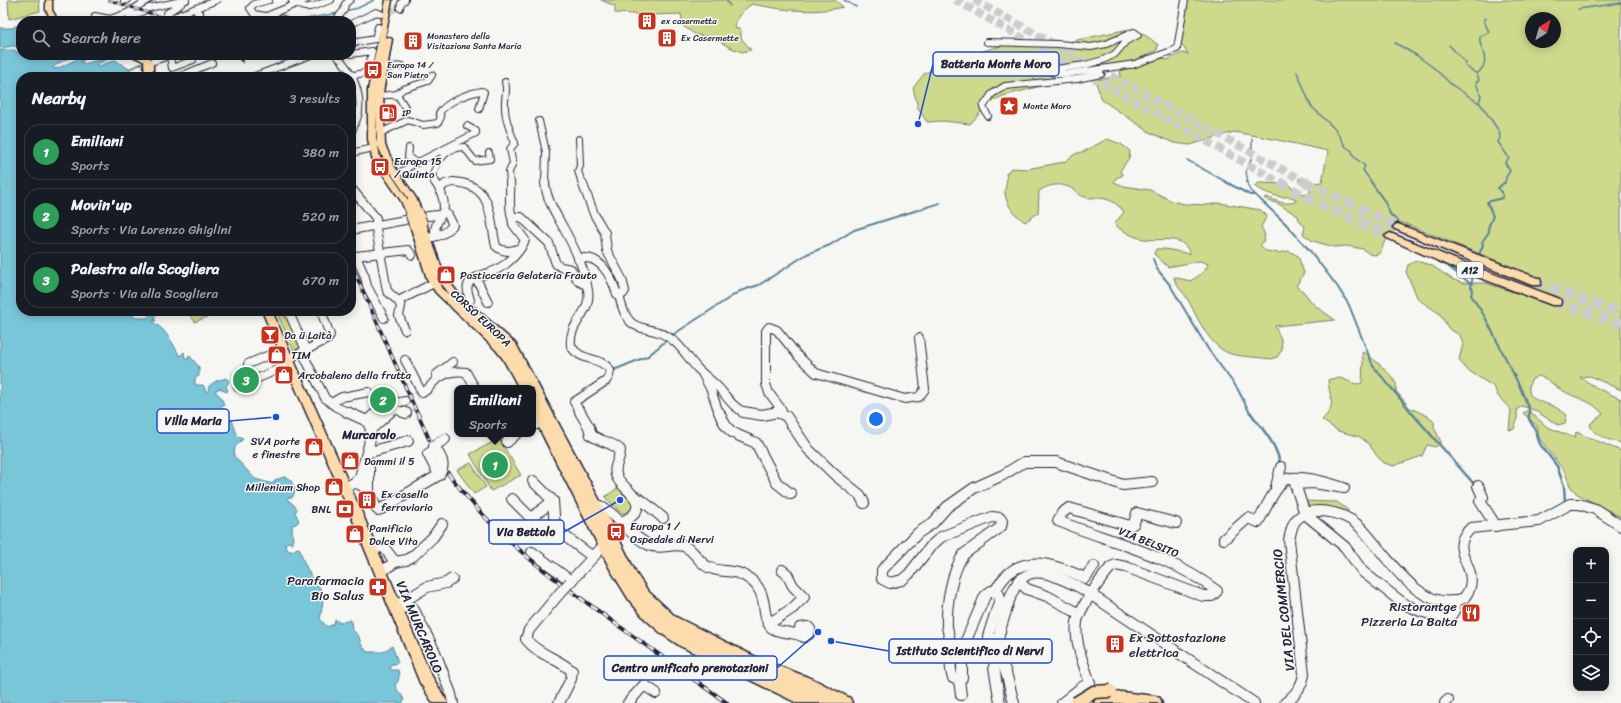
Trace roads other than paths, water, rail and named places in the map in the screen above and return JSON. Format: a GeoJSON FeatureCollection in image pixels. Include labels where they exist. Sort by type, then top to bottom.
{"type":"FeatureCollection","features":[{"type":"Feature","properties":{"kind":"highway","name":"A12"},"geometry":{"type":"LineString","coordinates":[[1398,227],[1427,240],[1536,282]]}},
{"type":"Feature","properties":{"kind":"highway","name":"A12"},"geometry":{"type":"LineString","coordinates":[[1390,236],[1423,251],[1556,302]]}},
{"type":"Feature","properties":{"kind":"main road"},"geometry":{"type":"LineString","coordinates":[[49,0],[49,10],[52,16]]}},
{"type":"Feature","properties":{"kind":"main road","name":"CORSO EUROPA"},"geometry":{"type":"LineString","coordinates":[[389,0],[372,90],[372,139],[376,158],[405,201],[411,216],[421,225],[440,276],[448,288],[512,347],[531,385]]}},
{"type":"Feature","properties":{"kind":"main road","name":"CORSO EUROPA"},"geometry":{"type":"LineString","coordinates":[[395,0],[383,68],[380,133],[383,151],[396,175],[412,198],[411,216]]}},
{"type":"Feature","properties":{"kind":"main road"},"geometry":{"type":"LineString","coordinates":[[147,60],[148,72]]}},
{"type":"Feature","properties":{"kind":"main road","name":"CORSO EUROPA"},"geometry":{"type":"LineString","coordinates":[[421,225],[434,283],[446,299],[500,347],[507,356],[522,385]]}},
{"type":"Feature","properties":{"kind":"main road","name":"VIA MURCAROLO"},"geometry":{"type":"LineString","coordinates":[[269,316],[338,473],[349,485],[381,572],[425,678],[437,698]]}},
{"type":"Feature","properties":{"kind":"main road","name":"CORSO EUROPA"},"geometry":{"type":"LineString","coordinates":[[536,395],[590,503],[632,596],[649,615],[666,630],[685,642],[726,663],[746,670],[811,703]]}},
{"type":"Feature","properties":{"kind":"main road","name":"CORSO EUROPA"},"geometry":{"type":"LineString","coordinates":[[537,424],[590,503]]}},
{"type":"Feature","properties":{"kind":"main road","name":"CORSO EUROPA"},"geometry":{"type":"LineString","coordinates":[[608,541],[644,595],[672,620],[689,631],[766,668],[787,683],[827,703]]}},
{"type":"Feature","properties":{"kind":"main road"},"geometry":{"type":"LineString","coordinates":[[726,663],[744,675],[798,703]]}},
{"type":"Feature","properties":{"kind":"main road"},"geometry":{"type":"LineString","coordinates":[[766,668],[808,684],[845,703]]}},
{"type":"Feature","properties":{"kind":"main road"},"geometry":{"type":"LineString","coordinates":[[1076,703],[1094,692],[1105,699],[1144,702]]}},
{"type":"Feature","properties":{"kind":"street"},"geometry":{"type":"LineString","coordinates":[[118,16],[127,13],[129,10],[148,0]]}},
{"type":"Feature","properties":{"kind":"street"},"geometry":{"type":"LineString","coordinates":[[176,16],[217,0]]}},
{"type":"Feature","properties":{"kind":"street"},"geometry":{"type":"LineString","coordinates":[[269,0],[254,4],[250,8],[254,14],[266,16],[293,2],[306,0]]}},
{"type":"Feature","properties":{"kind":"street"},"geometry":{"type":"LineString","coordinates":[[293,2],[300,8],[306,8],[331,0]]}},
{"type":"Feature","properties":{"kind":"street"},"geometry":{"type":"LineString","coordinates":[[400,8],[401,3],[405,0]]}},
{"type":"Feature","properties":{"kind":"street"},"geometry":{"type":"LineString","coordinates":[[988,116],[983,107],[987,98],[996,90],[1005,86],[1077,79],[1109,73],[1177,49],[1185,0]]}},
{"type":"Feature","properties":{"kind":"street"},"geometry":{"type":"LineString","coordinates":[[127,13],[134,15],[154,6],[183,1]]}},
{"type":"Feature","properties":{"kind":"street"},"geometry":{"type":"LineString","coordinates":[[167,16],[167,13],[179,6],[183,1]]}},
{"type":"Feature","properties":{"kind":"street"},"geometry":{"type":"LineString","coordinates":[[340,16],[344,10],[347,1]]}},
{"type":"Feature","properties":{"kind":"street"},"geometry":{"type":"LineString","coordinates":[[194,9],[200,13],[196,16]]}},
{"type":"Feature","properties":{"kind":"street"},"geometry":{"type":"LineString","coordinates":[[356,22],[376,12],[380,14]]}},
{"type":"Feature","properties":{"kind":"street"},"geometry":{"type":"LineString","coordinates":[[356,42],[375,39],[378,27]]}},
{"type":"Feature","properties":{"kind":"street"},"geometry":{"type":"LineString","coordinates":[[987,42],[1058,44],[1091,47],[1106,44],[1134,32],[1138,35],[1126,41],[1113,56],[1089,65],[1056,69],[1052,72],[1056,74],[1066,74],[1135,64]]}},
{"type":"Feature","properties":{"kind":"street"},"geometry":{"type":"LineString","coordinates":[[356,53],[372,51],[368,72],[356,74]]}},
{"type":"Feature","properties":{"kind":"street"},"geometry":{"type":"LineString","coordinates":[[171,60],[172,68],[193,60]]}},
{"type":"Feature","properties":{"kind":"street"},"geometry":{"type":"LineString","coordinates":[[265,72],[298,60]]}},
{"type":"Feature","properties":{"kind":"street"},"geometry":{"type":"LineString","coordinates":[[340,60],[351,72]]}},
{"type":"Feature","properties":{"kind":"street"},"geometry":{"type":"LineString","coordinates":[[190,72],[212,63]]}},
{"type":"Feature","properties":{"kind":"street"},"geometry":{"type":"LineString","coordinates":[[383,68],[402,66]]}},
{"type":"Feature","properties":{"kind":"street"},"geometry":{"type":"LineString","coordinates":[[381,96],[397,94],[403,89],[428,81],[432,75]]}},
{"type":"Feature","properties":{"kind":"street"},"geometry":{"type":"LineString","coordinates":[[470,300],[467,287],[469,283],[476,278],[496,271],[521,250],[521,247],[524,244],[524,240],[513,224],[509,209],[511,199],[509,172],[513,163],[510,149],[516,143],[511,134],[504,108],[507,87],[505,82]]}},
{"type":"Feature","properties":{"kind":"street"},"geometry":{"type":"LineString","coordinates":[[380,133],[408,120],[424,126],[438,123],[441,117],[439,113],[440,110],[472,93],[482,91],[484,92],[479,109]]}},
{"type":"Feature","properties":{"kind":"street"},"geometry":{"type":"LineString","coordinates":[[356,92],[359,109],[356,118]]}},
{"type":"Feature","properties":{"kind":"street"},"geometry":{"type":"LineString","coordinates":[[381,96],[398,96],[405,107]]}},
{"type":"Feature","properties":{"kind":"street"},"geometry":{"type":"LineString","coordinates":[[403,114],[410,115],[408,120]]}},
{"type":"Feature","properties":{"kind":"street"},"geometry":{"type":"LineString","coordinates":[[539,121],[546,155],[544,184],[552,210],[567,234],[578,259],[590,303],[573,329],[570,336],[571,345],[575,352],[582,357],[607,365],[610,373],[606,381],[574,402],[589,426],[591,435],[598,440],[614,444],[620,450],[621,457],[615,471],[618,482],[633,496],[644,502],[663,518]]}},
{"type":"Feature","properties":{"kind":"street"},"geometry":{"type":"LineString","coordinates":[[396,175],[431,154],[454,146],[476,133],[476,131],[467,126]]}},
{"type":"Feature","properties":{"kind":"street"},"geometry":{"type":"LineString","coordinates":[[544,171],[548,168],[550,152],[545,129]]}},
{"type":"Feature","properties":{"kind":"street"},"geometry":{"type":"LineString","coordinates":[[579,139],[580,166],[578,171],[594,214],[605,233],[607,251],[624,286],[623,294],[618,295]]}},
{"type":"Feature","properties":{"kind":"street"},"geometry":{"type":"LineString","coordinates":[[441,235],[435,231],[434,226],[444,207],[440,189],[432,177],[434,169],[443,154],[455,148],[464,147],[472,160],[477,162],[490,160],[489,153]]}},
{"type":"Feature","properties":{"kind":"street"},"geometry":{"type":"LineString","coordinates":[[409,148],[408,157],[416,163]]}},
{"type":"Feature","properties":{"kind":"street"},"geometry":{"type":"LineString","coordinates":[[356,152],[368,149]]}},
{"type":"Feature","properties":{"kind":"street"},"geometry":{"type":"LineString","coordinates":[[440,189],[444,184],[453,182],[471,186],[481,191],[485,195],[488,204],[494,241],[497,249],[500,251],[508,251],[521,247]]}},
{"type":"Feature","properties":{"kind":"street"},"geometry":{"type":"LineString","coordinates":[[356,194],[376,218],[376,226],[387,290],[401,306],[399,316],[405,330]]}},
{"type":"Feature","properties":{"kind":"street"},"geometry":{"type":"LineString","coordinates":[[421,225],[438,215]]}},
{"type":"Feature","properties":{"kind":"street"},"geometry":{"type":"LineString","coordinates":[[427,238],[441,235],[449,230],[453,225],[452,220],[448,215]]}},
{"type":"Feature","properties":{"kind":"street"},"geometry":{"type":"LineString","coordinates":[[356,229],[376,226],[411,216]]}},
{"type":"Feature","properties":{"kind":"street"},"geometry":{"type":"LineString","coordinates":[[512,217],[521,217],[546,239],[552,249],[556,264],[561,267],[571,269],[577,282],[586,285]]}},
{"type":"Feature","properties":{"kind":"street"},"geometry":{"type":"LineString","coordinates":[[421,225],[434,226]]}},
{"type":"Feature","properties":{"kind":"street"},"geometry":{"type":"LineString","coordinates":[[449,230],[458,228]]}},
{"type":"Feature","properties":{"kind":"street"},"geometry":{"type":"LineString","coordinates":[[384,318],[367,286],[365,277],[356,256],[408,250],[412,255]]}},
{"type":"Feature","properties":{"kind":"street"},"geometry":{"type":"LineString","coordinates":[[578,259],[590,257],[597,261],[613,280],[621,310],[629,322],[634,326],[658,332],[669,338],[680,347],[707,380],[716,408],[729,429],[737,436],[756,443],[777,483],[791,494]]}},
{"type":"Feature","properties":{"kind":"street"},"geometry":{"type":"LineString","coordinates":[[476,278],[488,302]]}},
{"type":"Feature","properties":{"kind":"street"},"geometry":{"type":"LineString","coordinates":[[398,301],[434,283]]}},
{"type":"Feature","properties":{"kind":"street"},"geometry":{"type":"LineString","coordinates":[[290,316],[322,395],[333,405],[367,421],[372,429]]}},
{"type":"Feature","properties":{"kind":"street"},"geometry":{"type":"LineString","coordinates":[[238,387],[328,339],[330,335],[323,316]]}},
{"type":"Feature","properties":{"kind":"street"},"geometry":{"type":"LineString","coordinates":[[702,373],[712,380],[730,403],[741,412],[755,415],[782,410],[782,408],[769,393],[766,384],[766,331],[769,327],[777,330],[805,364],[816,373],[905,399],[916,398],[923,393],[925,389],[919,338]]}},
{"type":"Feature","properties":{"kind":"street"},"geometry":{"type":"LineString","coordinates":[[248,364],[258,357],[283,349]]}},
{"type":"Feature","properties":{"kind":"street"},"geometry":{"type":"LineString","coordinates":[[405,360],[420,394]]}},
{"type":"Feature","properties":{"kind":"street"},"geometry":{"type":"LineString","coordinates":[[420,394],[428,381],[453,362]]}},
{"type":"Feature","properties":{"kind":"street"},"geometry":{"type":"LineString","coordinates":[[420,394],[429,390],[435,381],[455,370],[466,372],[473,385]]}},
{"type":"Feature","properties":{"kind":"street"},"geometry":{"type":"LineString","coordinates":[[333,405],[342,397],[369,392]]}},
{"type":"Feature","properties":{"kind":"street"},"geometry":{"type":"LineString","coordinates":[[367,421],[385,405],[405,401]]}},
{"type":"Feature","properties":{"kind":"street"},"geometry":{"type":"LineString","coordinates":[[349,485],[360,477],[372,429],[394,409],[406,413]]}},
{"type":"Feature","properties":{"kind":"street"},"geometry":{"type":"LineString","coordinates":[[777,412],[786,416],[808,449],[835,475],[860,495],[864,503]]}},
{"type":"Feature","properties":{"kind":"street"},"geometry":{"type":"LineString","coordinates":[[507,442],[513,437]]}},
{"type":"Feature","properties":{"kind":"street"},"geometry":{"type":"LineString","coordinates":[[369,468],[369,492],[376,508],[380,510],[439,475],[444,468],[444,465],[434,446],[444,442],[445,439]]}},
{"type":"Feature","properties":{"kind":"street"},"geometry":{"type":"LineString","coordinates":[[367,453],[408,441]]}},
{"type":"Feature","properties":{"kind":"street"},"geometry":{"type":"LineString","coordinates":[[960,680],[953,678],[951,673],[951,650],[947,624],[954,573],[961,558],[982,539],[1001,527],[1002,520],[996,516],[992,517],[941,537],[931,546],[909,574],[902,580],[890,583],[882,579],[880,573],[886,566],[918,533],[933,523],[947,507],[974,488],[1003,475],[1024,462],[1056,462],[1123,485],[1152,482]]}},
{"type":"Feature","properties":{"kind":"street"},"geometry":{"type":"LineString","coordinates":[[1276,490],[1281,467]]}},
{"type":"Feature","properties":{"kind":"street"},"geometry":{"type":"LineString","coordinates":[[1224,539],[1248,518],[1258,522],[1282,482],[1293,478],[1324,481],[1344,488],[1341,489],[1326,484],[1296,483],[1305,514],[1345,547],[1363,572],[1404,604],[1420,611],[1444,618],[1450,617],[1454,611],[1455,602]]}},
{"type":"Feature","properties":{"kind":"street"},"geometry":{"type":"LineString","coordinates":[[533,481],[553,501],[554,529],[593,557]]}},
{"type":"Feature","properties":{"kind":"street"},"geometry":{"type":"LineString","coordinates":[[349,485],[360,484],[369,492]]}},
{"type":"Feature","properties":{"kind":"street"},"geometry":{"type":"LineString","coordinates":[[1478,486],[1483,497],[1480,501],[1494,523]]}},
{"type":"Feature","properties":{"kind":"street"},"geometry":{"type":"LineString","coordinates":[[622,521],[630,519],[636,512],[638,504],[633,496]]}},
{"type":"Feature","properties":{"kind":"street"},"geometry":{"type":"LineString","coordinates":[[512,499],[532,518],[553,501]]}},
{"type":"Feature","properties":{"kind":"street"},"geometry":{"type":"LineString","coordinates":[[590,503],[609,511],[622,521],[638,537],[653,546],[687,547],[708,567],[734,571],[748,577],[755,582],[763,592],[768,624],[773,630],[783,633],[799,634]]}},
{"type":"Feature","properties":{"kind":"street"},"geometry":{"type":"LineString","coordinates":[[1305,514],[1315,511],[1322,511],[1332,513],[1349,520],[1364,532],[1414,589],[1440,600],[1455,602],[1467,595],[1472,580],[1470,568],[1461,551],[1461,538],[1464,532],[1471,528],[1494,523],[1539,521],[1570,504],[1579,504],[1595,509],[1621,526]]}},
{"type":"Feature","properties":{"kind":"street","name":"VIA BELSITO"},"geometry":{"type":"LineString","coordinates":[[1092,595],[1103,576],[1112,567],[1118,565],[1203,596],[1212,596],[1217,591],[1197,575],[1132,547],[1058,521],[1064,510],[1068,508],[1076,509],[1130,526],[1134,523],[1137,513],[1176,523]]}},
{"type":"Feature","properties":{"kind":"street","name":"VIA DEL COMMERCIO"},"geometry":{"type":"LineString","coordinates":[[1285,703],[1298,691],[1304,677],[1289,533],[1294,522],[1305,514]]}},
{"type":"Feature","properties":{"kind":"street"},"geometry":{"type":"LineString","coordinates":[[381,572],[395,562],[406,560],[412,556],[433,536],[442,524]]}},
{"type":"Feature","properties":{"kind":"street"},"geometry":{"type":"LineString","coordinates":[[559,703],[572,671],[539,652],[532,647],[526,639],[529,630],[570,582],[608,541]]}},
{"type":"Feature","properties":{"kind":"street"},"geometry":{"type":"LineString","coordinates":[[372,550],[383,546],[395,562]]}},
{"type":"Feature","properties":{"kind":"street"},"geometry":{"type":"LineString","coordinates":[[532,552],[570,582]]}},
{"type":"Feature","properties":{"kind":"street"},"geometry":{"type":"LineString","coordinates":[[994,592],[1009,572],[1022,565],[1038,564],[1059,566],[1085,578],[1094,566]]}},
{"type":"Feature","properties":{"kind":"street"},"geometry":{"type":"LineString","coordinates":[[767,620],[773,621],[793,608],[804,597],[793,586],[787,574],[782,570]]}},
{"type":"Feature","properties":{"kind":"street"},"geometry":{"type":"LineString","coordinates":[[1000,703],[994,654],[998,645],[1008,596],[1018,580],[1023,576],[1032,573],[1050,574],[1092,595],[1254,703]]}},
{"type":"Feature","properties":{"kind":"street"},"geometry":{"type":"LineString","coordinates":[[396,606],[427,587],[446,583],[452,579]]}},
{"type":"Feature","properties":{"kind":"street"},"geometry":{"type":"LineString","coordinates":[[1018,580],[1027,589],[1046,596],[1080,614]]}},
{"type":"Feature","properties":{"kind":"street"},"geometry":{"type":"LineString","coordinates":[[961,695],[960,680],[962,675],[963,646],[985,596],[989,592],[994,592],[999,594],[1000,599],[988,636],[998,645],[1014,703]]}},
{"type":"Feature","properties":{"kind":"street"},"geometry":{"type":"LineString","coordinates":[[1062,703],[1082,687],[1090,683],[1078,633],[1077,622],[1080,614],[1092,595]]}},
{"type":"Feature","properties":{"kind":"street"},"geometry":{"type":"LineString","coordinates":[[396,606],[413,608],[432,642],[443,670],[445,681],[453,698],[453,703]]}},
{"type":"Feature","properties":{"kind":"street"},"geometry":{"type":"LineString","coordinates":[[628,703],[644,685],[656,693]]}},
{"type":"Feature","properties":{"kind":"water"},"geometry":{"type":"Polygon","coordinates":[[[16,26],[16,46],[0,48],[0,28],[12,28],[16,26]]]}},
{"type":"Feature","properties":{"kind":"water"},"geometry":{"type":"Polygon","coordinates":[[[0,50],[16,51],[16,60],[65,60],[55,65],[53,67],[54,69],[76,60],[84,60],[81,62],[85,64],[89,62],[106,60],[95,65],[99,66],[115,60],[129,69],[130,72],[16,72],[16,316],[133,316],[136,318],[147,318],[149,316],[155,316],[154,318],[156,321],[153,321],[168,336],[179,355],[180,356],[184,352],[185,358],[188,360],[189,355],[199,367],[199,376],[195,378],[195,385],[203,385],[208,392],[209,386],[216,381],[226,378],[229,381],[226,386],[228,391],[226,392],[220,388],[215,391],[221,397],[224,405],[220,406],[225,411],[229,419],[232,420],[237,436],[243,439],[235,447],[234,456],[255,479],[273,484],[275,480],[284,477],[290,479],[295,489],[292,498],[288,497],[287,499],[295,506],[297,510],[295,512],[299,521],[292,525],[293,544],[288,542],[285,544],[288,551],[293,551],[297,548],[300,549],[307,568],[322,593],[318,596],[323,602],[320,619],[327,627],[334,624],[335,619],[340,623],[351,620],[352,629],[359,637],[361,644],[367,652],[383,652],[392,646],[398,662],[389,667],[391,670],[398,670],[399,678],[395,685],[404,701],[402,703],[0,703],[0,50]]]}},
{"type":"Feature","properties":{"kind":"waterway"},"geometry":{"type":"LineString","coordinates":[[147,4],[155,0]]}},
{"type":"Feature","properties":{"kind":"waterway"},"geometry":{"type":"LineString","coordinates":[[345,11],[358,8],[374,0]]}},
{"type":"Feature","properties":{"kind":"waterway"},"geometry":{"type":"LineString","coordinates":[[726,0],[730,6]]}},
{"type":"Feature","properties":{"kind":"waterway"},"geometry":{"type":"LineString","coordinates":[[844,0],[856,7]]}},
{"type":"Feature","properties":{"kind":"waterway"},"geometry":{"type":"LineString","coordinates":[[1578,9],[1621,3]]}},
{"type":"Feature","properties":{"kind":"waterway"},"geometry":{"type":"LineString","coordinates":[[322,16],[339,13]]}},
{"type":"Feature","properties":{"kind":"waterway"},"geometry":{"type":"LineString","coordinates":[[1477,74],[1482,69],[1485,59],[1480,37],[1489,32],[1484,21],[1486,18]]}},
{"type":"Feature","properties":{"kind":"waterway"},"geometry":{"type":"LineString","coordinates":[[1395,43],[1416,55],[1434,68],[1452,85],[1479,103]]}},
{"type":"Feature","properties":{"kind":"waterway"},"geometry":{"type":"LineString","coordinates":[[1449,45],[1466,63],[1465,66],[1477,74]]}},
{"type":"Feature","properties":{"kind":"waterway"},"geometry":{"type":"LineString","coordinates":[[129,69],[143,63]]}},
{"type":"Feature","properties":{"kind":"waterway"},"geometry":{"type":"LineString","coordinates":[[1297,72],[1311,106],[1336,130],[1345,146],[1352,151],[1354,157],[1365,166],[1363,170],[1372,183]]}},
{"type":"Feature","properties":{"kind":"waterway"},"geometry":{"type":"LineString","coordinates":[[1477,74],[1479,80],[1476,83],[1481,96],[1479,102],[1499,131],[1500,138],[1498,142],[1509,158],[1505,163],[1510,171],[1506,177],[1505,183]]}},
{"type":"Feature","properties":{"kind":"waterway"},"geometry":{"type":"LineString","coordinates":[[1248,183],[1246,171],[1252,157],[1252,139]]}},
{"type":"Feature","properties":{"kind":"waterway"},"geometry":{"type":"LineString","coordinates":[[1187,160],[1228,183]]}},
{"type":"Feature","properties":{"kind":"waterway"},"geometry":{"type":"LineString","coordinates":[[1226,182],[1250,195],[1255,195]]}},
{"type":"Feature","properties":{"kind":"waterway"},"geometry":{"type":"LineString","coordinates":[[1247,182],[1250,190],[1285,223],[1311,252],[1337,286],[1349,305],[1373,366],[1412,413]]}},
{"type":"Feature","properties":{"kind":"waterway"},"geometry":{"type":"LineString","coordinates":[[1371,182],[1385,202],[1390,214],[1402,226]]}},
{"type":"Feature","properties":{"kind":"waterway"},"geometry":{"type":"LineString","coordinates":[[1478,257],[1483,245],[1482,242],[1489,232],[1488,228],[1493,216],[1487,202],[1502,198],[1503,195],[1498,188],[1505,182]]}},
{"type":"Feature","properties":{"kind":"waterway"},"geometry":{"type":"LineString","coordinates":[[671,336],[740,291],[759,285],[807,254],[830,245],[854,230],[940,203]]}},
{"type":"Feature","properties":{"kind":"waterway"},"geometry":{"type":"LineString","coordinates":[[1153,259],[1157,269],[1170,285],[1208,349],[1237,388],[1250,413]]}},
{"type":"Feature","properties":{"kind":"waterway"},"geometry":{"type":"LineString","coordinates":[[1445,264],[1471,284]]}},
{"type":"Feature","properties":{"kind":"waterway"},"geometry":{"type":"LineString","coordinates":[[1473,274],[1471,287],[1473,289],[1471,295],[1485,317],[1520,387],[1529,409],[1529,419],[1535,429],[1540,444],[1557,466],[1564,486],[1565,502]]}},
{"type":"Feature","properties":{"kind":"waterway"},"geometry":{"type":"LineString","coordinates":[[614,370],[648,356],[668,339]]}},
{"type":"Feature","properties":{"kind":"waterway"},"geometry":{"type":"LineString","coordinates":[[1250,412],[1273,444],[1279,458],[1280,465]]}},
{"type":"Feature","properties":{"kind":"waterway"},"geometry":{"type":"LineString","coordinates":[[1411,412],[1474,484]]}},
{"type":"Feature","properties":{"kind":"tunnel"},"geometry":{"type":"LineString","coordinates":[[955,0],[1281,183]]}},
{"type":"Feature","properties":{"kind":"tunnel"},"geometry":{"type":"LineString","coordinates":[[974,0],[1307,183]]}},
{"type":"Feature","properties":{"kind":"tunnel"},"geometry":{"type":"LineString","coordinates":[[381,14],[400,8]]}},
{"type":"Feature","properties":{"kind":"tunnel"},"geometry":{"type":"LineString","coordinates":[[1279,182],[1313,201],[1390,236]]}},
{"type":"Feature","properties":{"kind":"tunnel"},"geometry":{"type":"LineString","coordinates":[[1307,183],[1398,227]]}},
{"type":"Feature","properties":{"kind":"tunnel"},"geometry":{"type":"LineString","coordinates":[[1536,282],[1621,313]]}},
{"type":"Feature","properties":{"kind":"tunnel"},"geometry":{"type":"LineString","coordinates":[[1556,302],[1621,324]]}},
{"type":"Feature","properties":{"kind":"tunnel"},"geometry":{"type":"LineString","coordinates":[[405,401],[419,394]]}},
{"type":"Feature","properties":{"kind":"railway"},"geometry":{"type":"LineString","coordinates":[[109,0],[158,16]]}},
{"type":"Feature","properties":{"kind":"railway"},"geometry":{"type":"LineString","coordinates":[[356,275],[417,413]]}},
{"type":"Feature","properties":{"kind":"railway"},"geometry":{"type":"LineString","coordinates":[[417,412],[429,439]]}},
{"type":"Feature","properties":{"kind":"railway"},"geometry":{"type":"LineString","coordinates":[[448,473],[486,518],[526,556],[592,607],[727,703]]}},
{"type":"Feature","properties":{"kind":"place","name":"ex casermetta"},"geometry":{"type":"Point","coordinates":[647,21]}},
{"type":"Feature","properties":{"kind":"place","name":"Ex Casermette"},"geometry":{"type":"Point","coordinates":[667,38]}},
{"type":"Feature","properties":{"kind":"place","name":"Monastero della Visitazione Santa Maria"},"geometry":{"type":"Point","coordinates":[413,41]}},
{"type":"Feature","properties":{"kind":"place","name":"Europa 14 / San Pietro"},"geometry":{"type":"Point","coordinates":[373,70]}},
{"type":"Feature","properties":{"kind":"place","name":"Monte Moro"},"geometry":{"type":"Point","coordinates":[1009,106]}},
{"type":"Feature","properties":{"kind":"place","name":"IP"},"geometry":{"type":"Point","coordinates":[388,113]}},
{"type":"Feature","properties":{"kind":"place","name":"Batteria Monte Moro"},"geometry":{"type":"Point","coordinates":[918,124]}},
{"type":"Feature","properties":{"kind":"place","name":"Europa 15 / Quinto"},"geometry":{"type":"Point","coordinates":[380,167]}},
{"type":"Feature","properties":{"kind":"place","name":"Pasticceria Gelateria Frauto"},"geometry":{"type":"Point","coordinates":[446,275]}},
{"type":"Feature","properties":{"kind":"place","name":"Da ü Laità"},"geometry":{"type":"Point","coordinates":[270,335]}},
{"type":"Feature","properties":{"kind":"place","name":"TIM"},"geometry":{"type":"Point","coordinates":[277,355]}},
{"type":"Feature","properties":{"kind":"place","name":"Arcobaleno della frutta"},"geometry":{"type":"Point","coordinates":[284,375]}},
{"type":"Feature","properties":{"kind":"place","name":"Palestra alla Scogliera"},"geometry":{"type":"Point","coordinates":[246,380]}},
{"type":"Feature","properties":{"kind":"place","name":"Movin'up"},"geometry":{"type":"Point","coordinates":[383,400]}},
{"type":"Feature","properties":{"kind":"place","name":"Villa Maria"},"geometry":{"type":"Point","coordinates":[276,417]}},
{"type":"Feature","properties":{"kind":"place","name":"SVA porte e finestre"},"geometry":{"type":"Point","coordinates":[314,447]}},
{"type":"Feature","properties":{"kind":"place","name":"Dammi il 5"},"geometry":{"type":"Point","coordinates":[350,461]}},
{"type":"Feature","properties":{"kind":"place","name":"Emiliani"},"geometry":{"type":"Point","coordinates":[495,465]}},
{"type":"Feature","properties":{"kind":"place","name":"Millenium Shop"},"geometry":{"type":"Point","coordinates":[334,487]}},
{"type":"Feature","properties":{"kind":"place","name":"Ex casello ferroviario"},"geometry":{"type":"Point","coordinates":[367,500]}},
{"type":"Feature","properties":{"kind":"place","name":"Via Bettolo"},"geometry":{"type":"Point","coordinates":[620,500]}},
{"type":"Feature","properties":{"kind":"place","name":"BNL"},"geometry":{"type":"Point","coordinates":[345,509]}},
{"type":"Feature","properties":{"kind":"place","name":"Europa 1 / Ospedale di Nervi"},"geometry":{"type":"Point","coordinates":[616,532]}},
{"type":"Feature","properties":{"kind":"place","name":"Panificio Dolce Vita"},"geometry":{"type":"Point","coordinates":[355,534]}},
{"type":"Feature","properties":{"kind":"place","name":"Parafarmacia Bio Salus"},"geometry":{"type":"Point","coordinates":[378,587]}},
{"type":"Feature","properties":{"kind":"place","name":"Ristorantge Pizzeria La Baita"},"geometry":{"type":"Point","coordinates":[1471,613]}},
{"type":"Feature","properties":{"kind":"place","name":"Centro unificato prenotazioni"},"geometry":{"type":"Point","coordinates":[818,632]}},
{"type":"Feature","properties":{"kind":"place","name":"Istituto Scientifico di Nervi"},"geometry":{"type":"Point","coordinates":[831,641]}},
{"type":"Feature","properties":{"kind":"place","name":"Ex Sottostazione elettrica"},"geometry":{"type":"Point","coordinates":[1115,644]}},
{"type":"Feature","properties":{"kind":"district","name":"Murcarolo"},"geometry":{"type":"Point","coordinates":[369,435]}}]}
